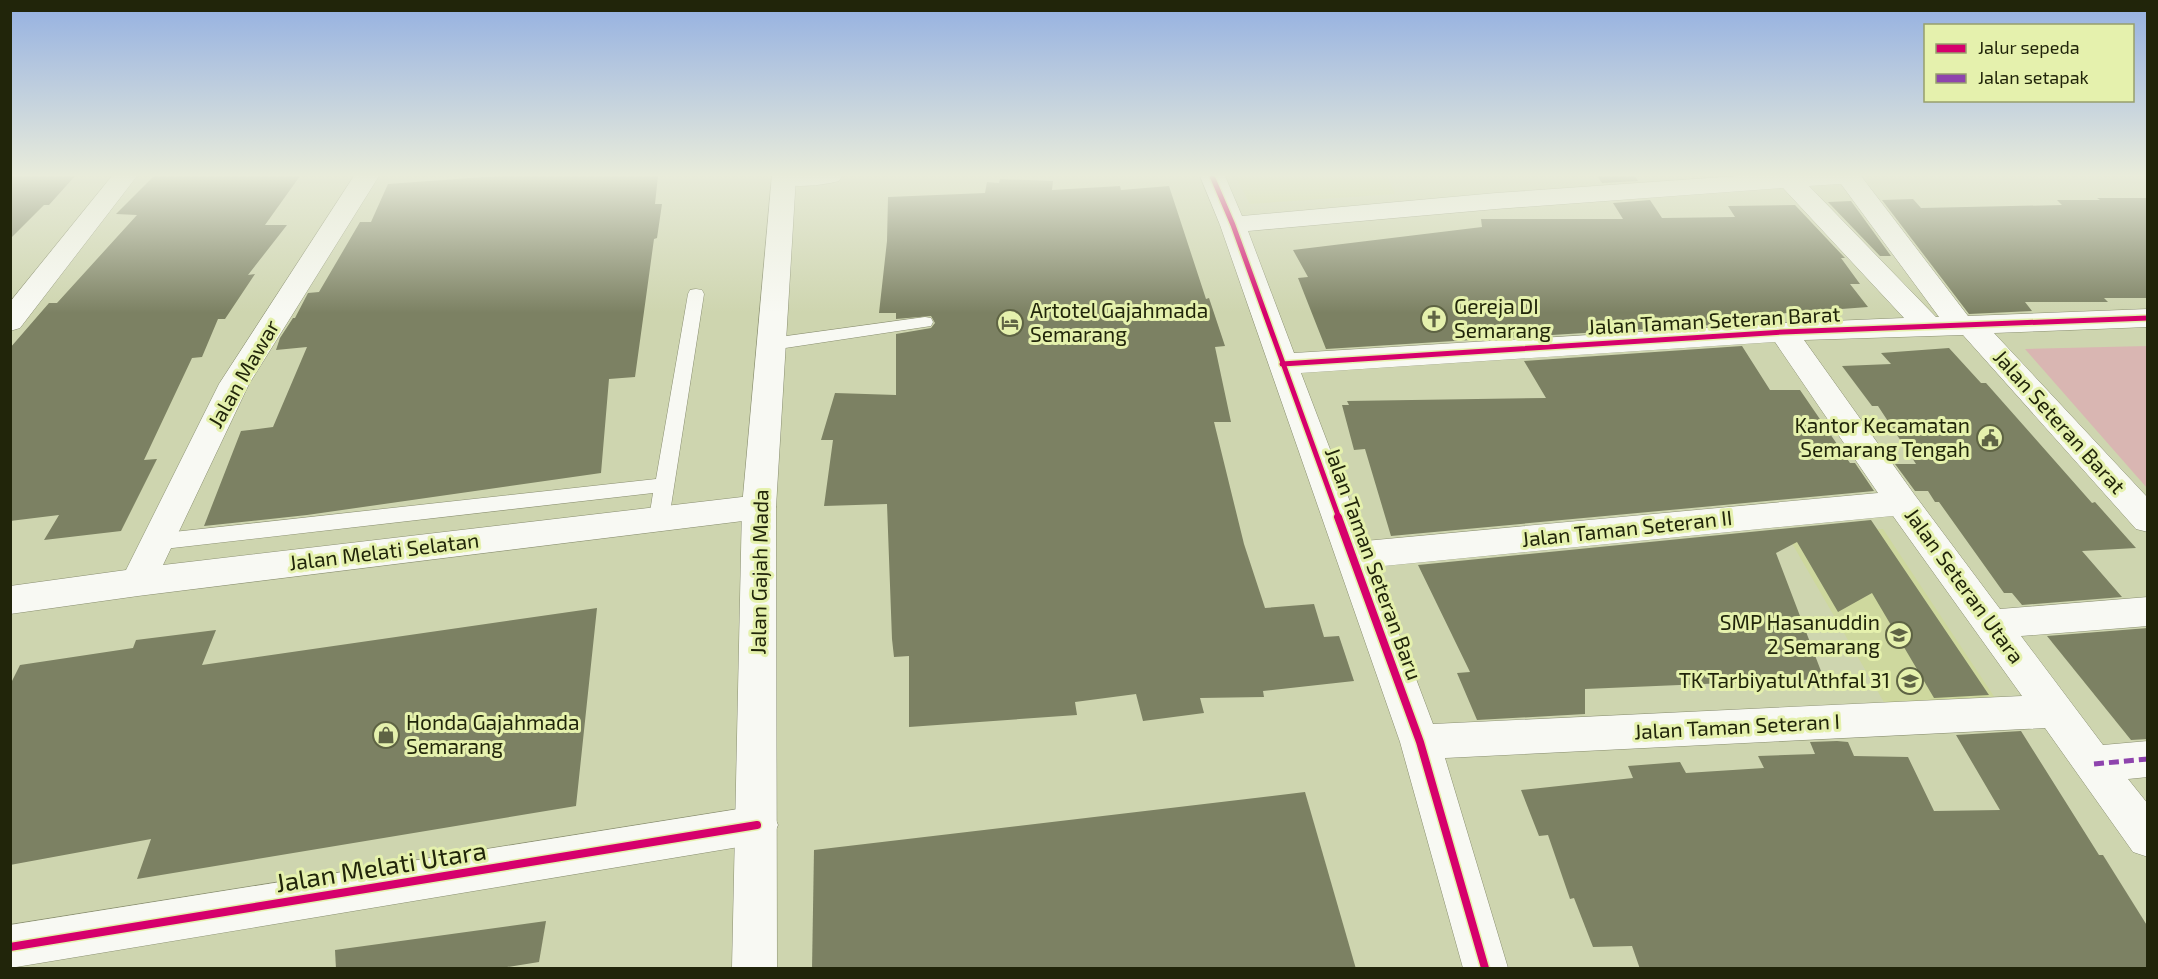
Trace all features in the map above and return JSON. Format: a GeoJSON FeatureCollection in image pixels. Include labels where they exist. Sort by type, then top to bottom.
{"type":"FeatureCollection","features":[{"type":"Feature","properties":{"kind":"street"},"geometry":{"type":"LineString","coordinates":[[10,322],[89,222]]}},
{"type":"Feature","properties":{"kind":"street","name":"Jalan Mawar"},"geometry":{"type":"LineString","coordinates":[[138,582],[155,542],[234,384],[338,222]]}},
{"type":"Feature","properties":{"kind":"street","name":"Jalan Gajah Mada"},"geometry":{"type":"LineString","coordinates":[[754,969],[759,507],[781,222]]}},
{"type":"Feature","properties":{"kind":"street","name":"Jalan Taman Seteran Baru"},"geometry":{"type":"LineString","coordinates":[[1232,222],[1420,742],[1485,969]]}},
{"type":"Feature","properties":{"kind":"street"},"geometry":{"type":"LineString","coordinates":[[1233,225],[1269,222]]}},
{"type":"Feature","properties":{"kind":"street"},"geometry":{"type":"LineString","coordinates":[[1829,222],[1929,327]]}},
{"type":"Feature","properties":{"kind":"street","name":"Jalan Seteran Barat"},"geometry":{"type":"LineString","coordinates":[[1882,222],[1965,325],[2148,520]]}},
{"type":"Feature","properties":{"kind":"street","name":"Jalan Taman Seteran Barat"},"geometry":{"type":"LineString","coordinates":[[1282,364],[1783,332],[2148,318]]}},
{"type":"Feature","properties":{"kind":"street","name":"Jalan Seteran Utara"},"geometry":{"type":"LineString","coordinates":[[1783,332],[1902,503],[2148,838]]}},
{"type":"Feature","properties":{"kind":"street","name":"Jalan Taman Seteran II"},"geometry":{"type":"LineString","coordinates":[[1352,556],[1902,503]]}},
{"type":"Feature","properties":{"kind":"street","name":"Jalan Melati Selatan"},"geometry":{"type":"LineString","coordinates":[[10,600],[138,582],[759,507]]}},
{"type":"Feature","properties":{"kind":"street"},"geometry":{"type":"LineString","coordinates":[[1991,624],[2148,611]]}},
{"type":"Feature","properties":{"kind":"street","name":"Jalan Taman Seteran I"},"geometry":{"type":"LineString","coordinates":[[1420,742],[2055,711]]}},
{"type":"Feature","properties":{"kind":"street"},"geometry":{"type":"LineString","coordinates":[[2094,764],[2148,759]]}},
{"type":"Feature","properties":{"kind":"street","name":"Jalan Melati Utara"},"geometry":{"type":"LineString","coordinates":[[10,947],[757,825]]}},
{"type":"Feature","properties":{"kind":"lane"},"geometry":{"type":"LineString","coordinates":[[659,519],[696,294]]}},
{"type":"Feature","properties":{"kind":"lane"},"geometry":{"type":"LineString","coordinates":[[772,344],[925,322]]}},
{"type":"Feature","properties":{"kind":"lane"},"geometry":{"type":"LineString","coordinates":[[155,542],[664,485]]}},
{"type":"Feature","properties":{"kind":"shaded area"},"geometry":{"type":"Polygon","coordinates":[[[2148,346],[2147,488],[2025,349],[2148,346]]]}},
{"type":"Feature","properties":{"kind":"shaded area","name":"SMP Hasanuddin 2 Semarang"},"geometry":{"type":"Polygon","coordinates":[[[1883,529],[1997,701],[1885,704],[1786,533],[1883,529]]]}},
{"type":"Feature","properties":{"kind":"building"},"geometry":{"type":"Polygon","coordinates":[[[10,222],[27,222],[10,239],[10,222]]]}},
{"type":"Feature","properties":{"kind":"building"},"geometry":{"type":"Polygon","coordinates":[[[131,222],[267,222],[265,225],[287,225],[248,275],[255,274],[225,319],[218,319],[202,357],[192,358],[144,460],[157,459],[121,531],[44,540],[59,515],[10,521],[10,348],[49,303],[57,303],[131,222]]]}},
{"type":"Feature","properties":{"kind":"building"},"geometry":{"type":"Polygon","coordinates":[[[360,222],[659,222],[657,238],[654,239],[635,377],[609,379],[601,473],[307,515],[204,526],[241,431],[273,427],[307,347],[276,350],[280,338],[295,318],[308,293],[319,292],[360,222]]]}},
{"type":"Feature","properties":{"kind":"building"},"geometry":{"type":"Polygon","coordinates":[[[887,222],[1181,222],[1206,299],[1209,298],[1225,346],[1215,347],[1231,422],[1214,422],[1244,544],[1265,608],[1314,604],[1324,637],[1339,636],[1354,681],[1263,691],[1264,697],[1200,698],[1204,713],[1143,721],[1136,694],[1075,702],[1077,715],[909,727],[909,656],[894,657],[892,639],[887,504],[824,506],[833,440],[821,440],[835,393],[896,395],[896,334],[931,328],[935,323],[931,316],[896,319],[896,313],[879,313],[887,222]]]}},
{"type":"Feature","properties":{"kind":"building"},"geometry":{"type":"Polygon","coordinates":[[[1481,222],[1811,222],[1845,258],[1841,258],[1860,284],[1850,284],[1868,307],[1750,316],[1752,319],[1726,321],[1728,324],[1326,349],[1298,278],[1308,277],[1293,250],[1482,227],[1481,222]]]}},
{"type":"Feature","properties":{"kind":"building"},"geometry":{"type":"Polygon","coordinates":[[[1847,222],[1866,222],[1891,256],[1880,256],[1847,222]]]}},
{"type":"Feature","properties":{"kind":"building"},"geometry":{"type":"Polygon","coordinates":[[[1899,222],[2148,222],[2148,298],[2104,298],[2108,302],[2025,302],[2032,311],[1969,314],[1899,222]]]}},
{"type":"Feature","properties":{"kind":"building"},"geometry":{"type":"Polygon","coordinates":[[[1742,346],[1770,390],[1800,390],[1850,463],[1855,463],[1874,491],[1391,536],[1365,449],[1354,450],[1342,405],[1349,405],[1347,401],[1546,398],[1524,361],[1742,346]]]}},
{"type":"Feature","properties":{"kind":"building"},"geometry":{"type":"Polygon","coordinates":[[[1949,348],[1981,383],[1986,383],[2092,503],[2095,502],[2136,548],[2082,551],[2122,597],[2022,605],[2012,593],[2004,593],[1939,502],[1935,502],[1928,491],[1915,491],[1895,464],[1916,464],[1878,406],[1872,406],[1842,366],[1891,364],[1881,353],[1949,348]]]}},
{"type":"Feature","properties":{"kind":"building"},"geometry":{"type":"Polygon","coordinates":[[[1871,520],[1989,695],[1934,698],[1872,593],[1838,612],[1797,542],[1776,553],[1824,679],[1585,689],[1585,714],[1477,720],[1457,673],[1470,672],[1418,565],[1871,520]]]}},
{"type":"Feature","properties":{"kind":"building","name":"Honda Gajahmada Semarang"},"geometry":{"type":"Polygon","coordinates":[[[597,608],[576,806],[137,879],[151,839],[10,865],[10,685],[20,665],[133,648],[136,640],[216,630],[202,665],[597,608]]]}},
{"type":"Feature","properties":{"kind":"building"},"geometry":{"type":"Polygon","coordinates":[[[2148,628],[2148,739],[2131,740],[2047,636],[2148,628]]]}},
{"type":"Feature","properties":{"kind":"building"},"geometry":{"type":"Polygon","coordinates":[[[2021,731],[2099,855],[2103,855],[2148,927],[2148,969],[1640,969],[1632,946],[1593,947],[1574,898],[1570,899],[1548,835],[1539,836],[1521,790],[1633,778],[1628,766],[1680,762],[1686,773],[1764,768],[1758,756],[1815,754],[1810,742],[1837,741],[1848,742],[1854,756],[1908,757],[1934,811],[2000,810],[1956,735],[2021,731]]]}},
{"type":"Feature","properties":{"kind":"building"},"geometry":{"type":"Polygon","coordinates":[[[1305,792],[1356,969],[812,969],[814,850],[1305,792]]]}},
{"type":"Feature","properties":{"kind":"building"},"geometry":{"type":"Polygon","coordinates":[[[546,921],[539,962],[495,969],[336,969],[335,950],[546,921]]]}},
{"type":"Feature","properties":{"kind":"marked path"},"geometry":{"type":"LineString","coordinates":[[2094,764],[2148,759]]}},
{"type":"Feature","properties":{"kind":"cycle path"},"geometry":{"type":"LineString","coordinates":[[1232,222],[1420,742],[1485,968]]}},
{"type":"Feature","properties":{"kind":"cycle path"},"geometry":{"type":"LineString","coordinates":[[1282,364],[1783,332],[2148,318]]}},
{"type":"Feature","properties":{"kind":"cycle path"},"geometry":{"type":"LineString","coordinates":[[10,947],[757,825]]}},
{"type":"Feature","properties":{"kind":"place","name":"Gereja DI Semarang"},"geometry":{"type":"Point","coordinates":[1434,319]}},
{"type":"Feature","properties":{"kind":"place","name":"Artotel Gajahmada Semarang"},"geometry":{"type":"Point","coordinates":[1010,323]}},
{"type":"Feature","properties":{"kind":"place","name":"Kantor Kecamatan Semarang Tengah"},"geometry":{"type":"Point","coordinates":[1990,438]}},
{"type":"Feature","properties":{"kind":"place","name":"SMP Hasanuddin 2 Semarang"},"geometry":{"type":"Point","coordinates":[1899,635]}},
{"type":"Feature","properties":{"kind":"place","name":"TK Tarbiyatul Athfal 31"},"geometry":{"type":"Point","coordinates":[1910,681]}},
{"type":"Feature","properties":{"kind":"place","name":"Honda Gajahmada Semarang"},"geometry":{"type":"Point","coordinates":[386,735]}}]}
